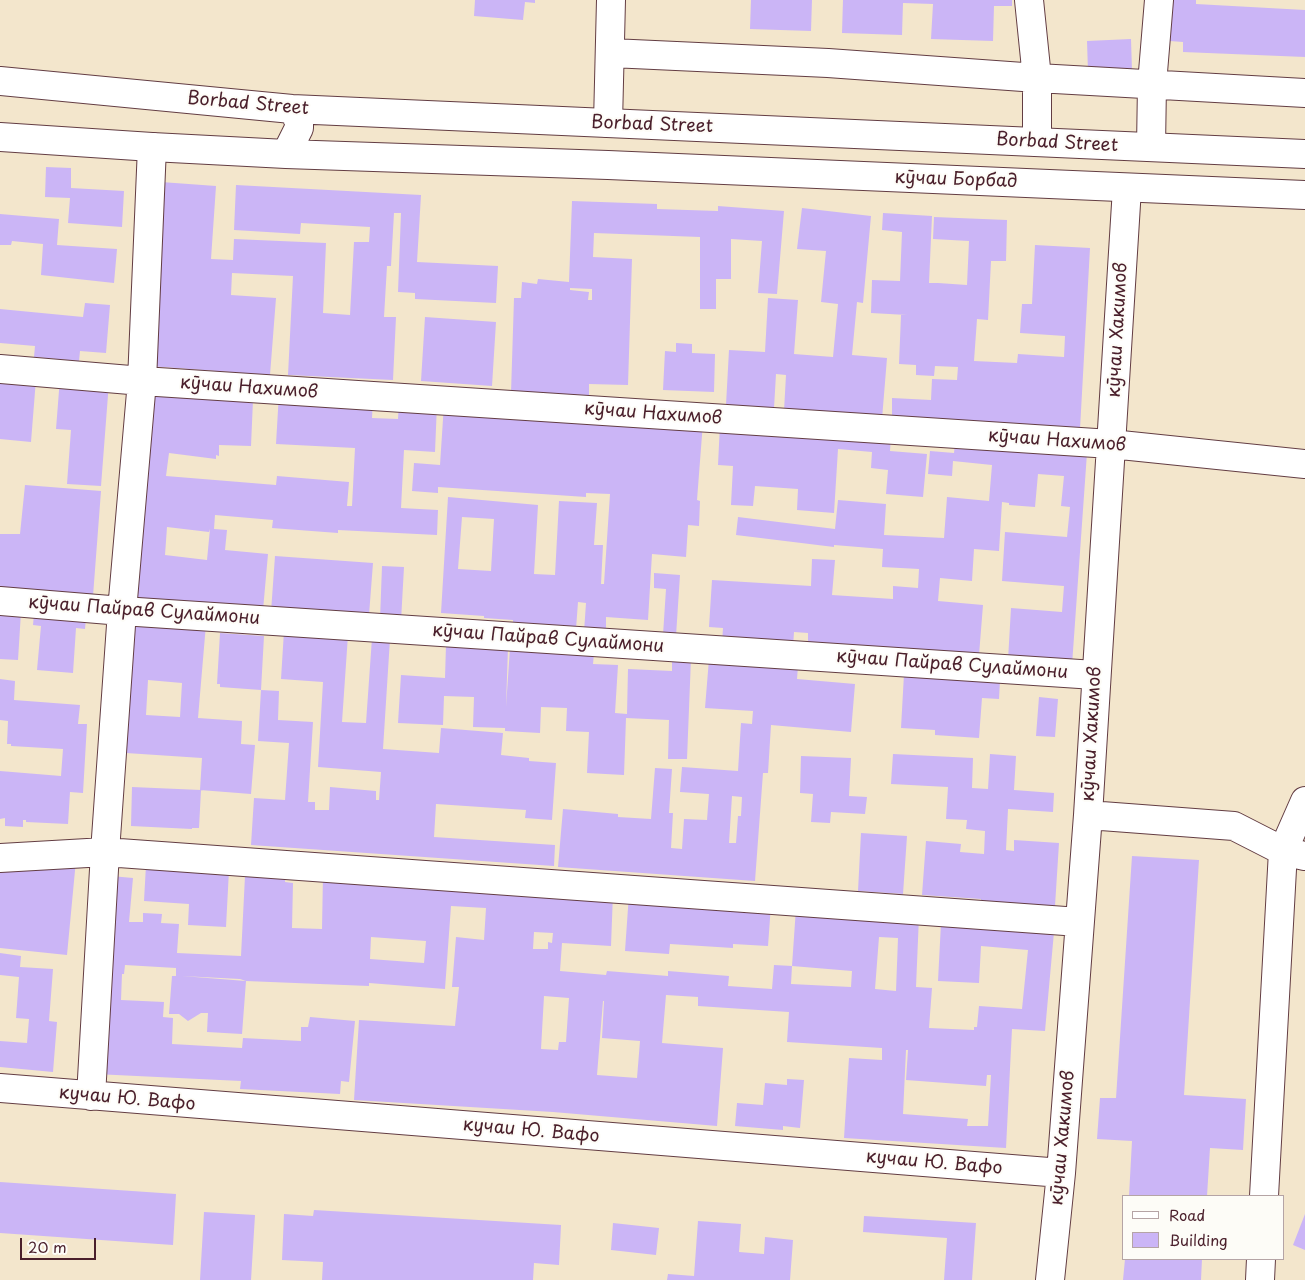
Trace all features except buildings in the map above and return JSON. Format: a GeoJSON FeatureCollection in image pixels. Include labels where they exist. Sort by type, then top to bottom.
{"type":"FeatureCollection","features":[{"type":"Feature","properties":{"kind":"street"},"geometry":{"type":"LineString","coordinates":[[608,123],[612,0]]}},
{"type":"Feature","properties":{"kind":"street"},"geometry":{"type":"LineString","coordinates":[[1029,0],[1036,78],[1037,142]]}},
{"type":"Feature","properties":{"kind":"street"},"geometry":{"type":"LineString","coordinates":[[1151,147],[1152,84],[1159,0]]}},
{"type":"Feature","properties":{"kind":"street"},"geometry":{"type":"LineString","coordinates":[[611,53],[828,63],[1036,78],[1305,93]]}},
{"type":"Feature","properties":{"kind":"street","name":"Borbad Street"},"geometry":{"type":"LineString","coordinates":[[0,82],[292,109],[1305,154]]}},
{"type":"Feature","properties":{"kind":"street"},"geometry":{"type":"LineString","coordinates":[[286,154],[299,128],[299,121],[292,109]]}},
{"type":"Feature","properties":{"kind":"street"},"geometry":{"type":"LineString","coordinates":[[0,137],[286,154],[403,157],[394,131],[397,122],[404,114]]}},
{"type":"Feature","properties":{"kind":"street"},"geometry":{"type":"LineString","coordinates":[[91,1096],[105,852],[122,611],[142,380],[152,147]]}},
{"type":"Feature","properties":{"kind":"street","name":"кӯчаи Борбад"},"geometry":{"type":"LineString","coordinates":[[403,157],[1305,195]]}},
{"type":"Feature","properties":{"kind":"street","name":"кӯчаи Хакимов"},"geometry":{"type":"LineString","coordinates":[[1050,1280],[1062,1173],[1088,815],[1126,188]]}},
{"type":"Feature","properties":{"kind":"street","name":"кӯчаи Нахимов"},"geometry":{"type":"LineString","coordinates":[[0,369],[1111,444],[1305,464]]}},
{"type":"Feature","properties":{"kind":"street","name":"кӯчаи Пайрав Сулаймони"},"geometry":{"type":"LineString","coordinates":[[0,601],[122,611],[1096,675]]}},
{"type":"Feature","properties":{"kind":"street"},"geometry":{"type":"LineString","coordinates":[[1264,1195],[1294,853],[1305,801]]}},
{"type":"Feature","properties":{"kind":"street"},"geometry":{"type":"LineString","coordinates":[[1088,815],[1234,826],[1294,853]]}},
{"type":"Feature","properties":{"kind":"street"},"geometry":{"type":"LineString","coordinates":[[0,858],[105,852],[1079,922]]}},
{"type":"Feature","properties":{"kind":"street","name":"кучаи Ю. Вафо"},"geometry":{"type":"LineString","coordinates":[[0,1088],[1062,1173]]}},
{"type":"Feature","properties":{"kind":"street"},"geometry":{"type":"LineString","coordinates":[[1260,1280],[1261,1260]]}}]}
